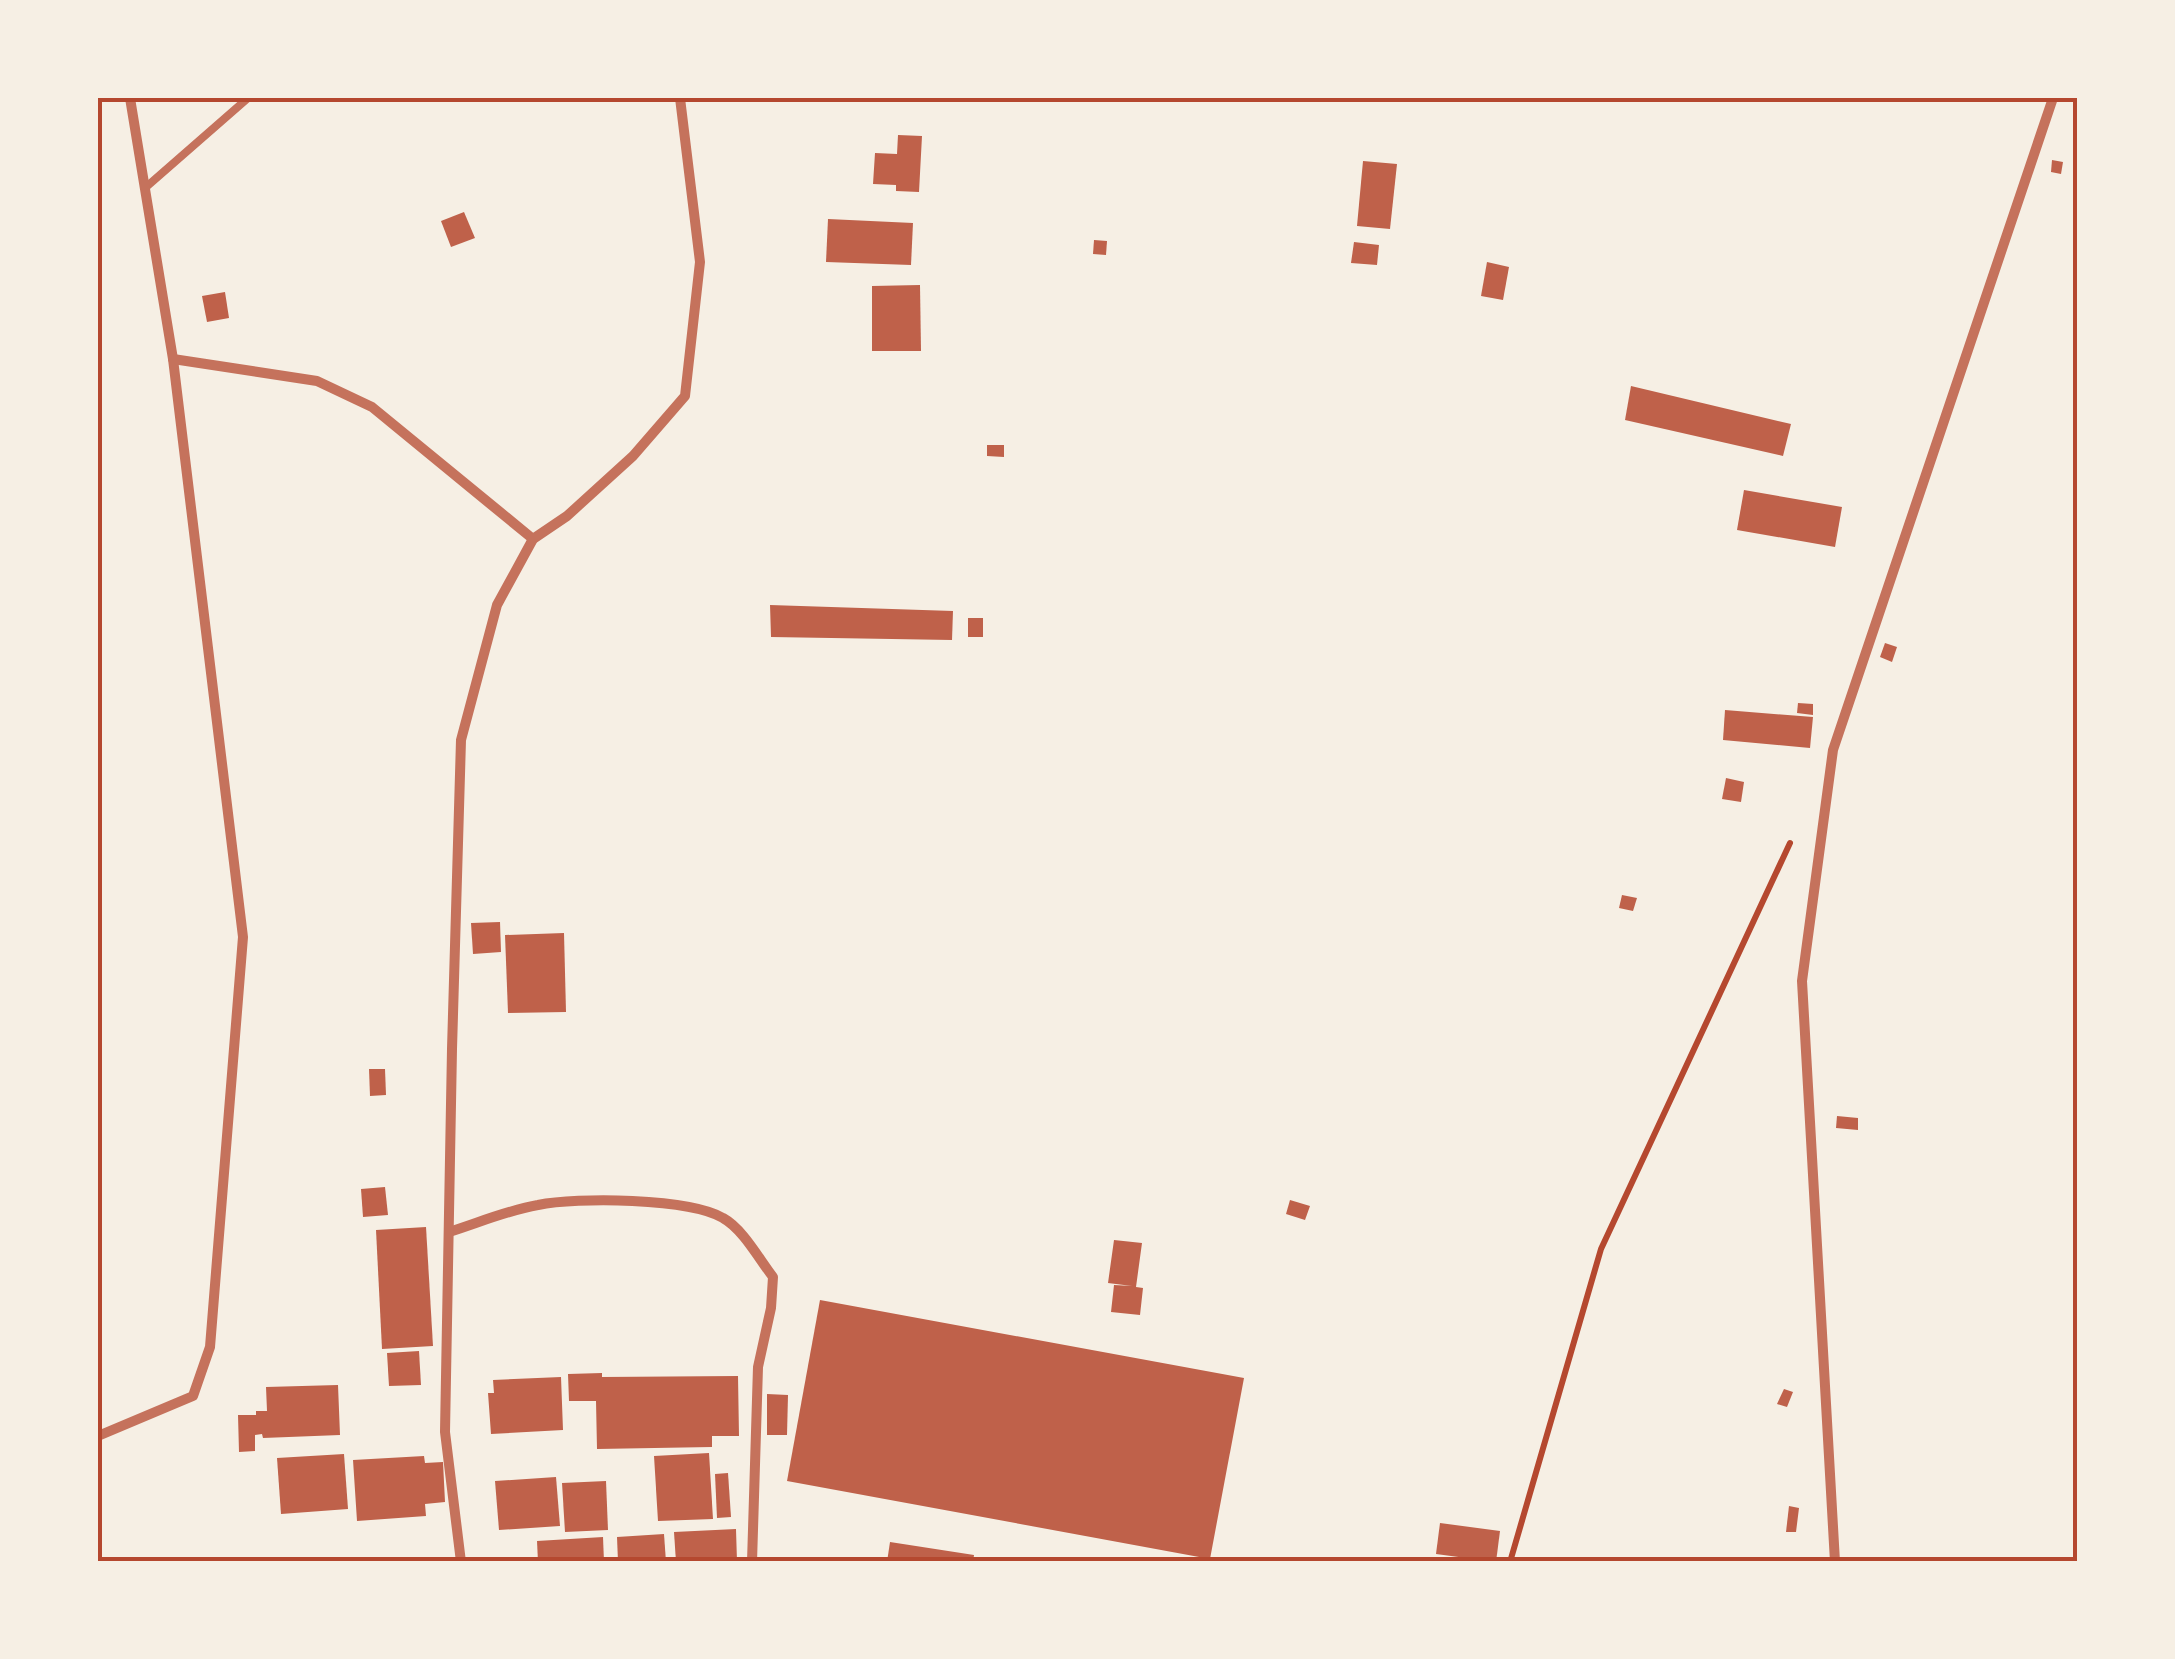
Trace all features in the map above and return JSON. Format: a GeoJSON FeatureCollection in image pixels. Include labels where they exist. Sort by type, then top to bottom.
{"type":"FeatureCollection","features":[{"type":"Feature","properties":{"kind":"street"},"geometry":{"type":"LineString","coordinates":[[98,1436],[193,1396],[210,1346],[243,938],[173,359],[130,98]]}},
{"type":"Feature","properties":{"kind":"street"},"geometry":{"type":"LineString","coordinates":[[462,1562],[445,1432],[461,740],[497,605],[533,538],[567,516],[633,456],[685,396],[700,262],[680,98]]}},
{"type":"Feature","properties":{"kind":"street"},"geometry":{"type":"LineString","coordinates":[[1835,1562],[1802,981],[1834,750],[2053,98]]}},
{"type":"Feature","properties":{"kind":"street"},"geometry":{"type":"LineString","coordinates":[[173,359],[317,381],[372,407],[533,538]]}},
{"type":"Feature","properties":{"kind":"street"},"geometry":{"type":"LineString","coordinates":[[449,1232],[538,1205],[577,1201],[664,1204],[725,1218],[772,1277],[771,1308],[758,1367],[752,1562]]}},
{"type":"Feature","properties":{"kind":"lane"},"geometry":{"type":"LineString","coordinates":[[145,188],[248,98]]}},
{"type":"Feature","properties":{"kind":"path"},"geometry":{"type":"LineString","coordinates":[[1510,1562],[1602,1249],[1792,839]]}},
{"type":"Feature","properties":{"kind":"building"},"geometry":{"type":"Polygon","coordinates":[[[898,135],[922,136],[919,192],[873,184],[875,153],[897,154],[898,135]]]}},
{"type":"Feature","properties":{"kind":"building"},"geometry":{"type":"Polygon","coordinates":[[[2052,160],[2063,162],[2061,174],[2051,172],[2052,160]]]}},
{"type":"Feature","properties":{"kind":"building"},"geometry":{"type":"Polygon","coordinates":[[[1363,161],[1397,164],[1390,229],[1357,226],[1363,161]]]}},
{"type":"Feature","properties":{"kind":"building"},"geometry":{"type":"Polygon","coordinates":[[[464,212],[475,238],[451,247],[441,221],[464,212]]]}},
{"type":"Feature","properties":{"kind":"building"},"geometry":{"type":"Polygon","coordinates":[[[828,219],[913,223],[911,265],[826,262],[828,219]]]}},
{"type":"Feature","properties":{"kind":"building"},"geometry":{"type":"Polygon","coordinates":[[[1094,240],[1107,241],[1106,255],[1093,254],[1094,240]]]}},
{"type":"Feature","properties":{"kind":"building"},"geometry":{"type":"Polygon","coordinates":[[[1354,242],[1379,245],[1377,265],[1351,263],[1354,242]]]}},
{"type":"Feature","properties":{"kind":"building"},"geometry":{"type":"Polygon","coordinates":[[[1487,262],[1509,267],[1503,300],[1481,296],[1487,262]]]}},
{"type":"Feature","properties":{"kind":"building"},"geometry":{"type":"Polygon","coordinates":[[[920,285],[921,351],[872,351],[872,286],[920,285]]]}},
{"type":"Feature","properties":{"kind":"building"},"geometry":{"type":"Polygon","coordinates":[[[225,292],[229,318],[207,322],[202,296],[225,292]]]}},
{"type":"Feature","properties":{"kind":"building"},"geometry":{"type":"Polygon","coordinates":[[[1631,386],[1791,424],[1783,456],[1625,420],[1631,386]]]}},
{"type":"Feature","properties":{"kind":"building"},"geometry":{"type":"Polygon","coordinates":[[[987,445],[1004,445],[1004,457],[987,456],[987,445]]]}},
{"type":"Feature","properties":{"kind":"building"},"geometry":{"type":"Polygon","coordinates":[[[1744,490],[1842,507],[1835,547],[1737,530],[1744,490]]]}},
{"type":"Feature","properties":{"kind":"building"},"geometry":{"type":"Polygon","coordinates":[[[770,605],[953,611],[952,640],[771,637],[770,605]]]}},
{"type":"Feature","properties":{"kind":"building"},"geometry":{"type":"Polygon","coordinates":[[[968,618],[983,618],[983,637],[968,637],[968,618]]]}},
{"type":"Feature","properties":{"kind":"building"},"geometry":{"type":"Polygon","coordinates":[[[1885,643],[1897,647],[1892,662],[1880,657],[1885,643]]]}},
{"type":"Feature","properties":{"kind":"building"},"geometry":{"type":"Polygon","coordinates":[[[1798,703],[1813,704],[1813,715],[1797,713],[1798,703]]]}},
{"type":"Feature","properties":{"kind":"building"},"geometry":{"type":"Polygon","coordinates":[[[1725,710],[1813,717],[1810,748],[1723,740],[1725,710]]]}},
{"type":"Feature","properties":{"kind":"building"},"geometry":{"type":"Polygon","coordinates":[[[1726,778],[1744,782],[1741,802],[1722,799],[1726,778]]]}},
{"type":"Feature","properties":{"kind":"building"},"geometry":{"type":"Polygon","coordinates":[[[1622,895],[1637,898],[1633,911],[1619,908],[1622,895]]]}},
{"type":"Feature","properties":{"kind":"building"},"geometry":{"type":"Polygon","coordinates":[[[500,922],[501,952],[473,954],[471,923],[500,922]]]}},
{"type":"Feature","properties":{"kind":"building"},"geometry":{"type":"Polygon","coordinates":[[[564,933],[566,1012],[508,1013],[505,935],[564,933]]]}},
{"type":"Feature","properties":{"kind":"building"},"geometry":{"type":"Polygon","coordinates":[[[369,1069],[385,1069],[386,1095],[370,1096],[369,1069]]]}},
{"type":"Feature","properties":{"kind":"building"},"geometry":{"type":"Polygon","coordinates":[[[1837,1116],[1858,1118],[1858,1130],[1836,1128],[1837,1116]]]}},
{"type":"Feature","properties":{"kind":"building"},"geometry":{"type":"Polygon","coordinates":[[[385,1187],[388,1215],[363,1217],[361,1189],[385,1187]]]}},
{"type":"Feature","properties":{"kind":"building"},"geometry":{"type":"Polygon","coordinates":[[[1290,1200],[1310,1206],[1305,1220],[1286,1214],[1290,1200]]]}},
{"type":"Feature","properties":{"kind":"building"},"geometry":{"type":"Polygon","coordinates":[[[426,1227],[433,1346],[382,1349],[376,1230],[426,1227]]]}},
{"type":"Feature","properties":{"kind":"building"},"geometry":{"type":"Polygon","coordinates":[[[1114,1240],[1142,1243],[1136,1287],[1143,1288],[1140,1315],[1111,1312],[1114,1285],[1132,1286],[1108,1283],[1114,1240]]]}},
{"type":"Feature","properties":{"kind":"building"},"geometry":{"type":"Polygon","coordinates":[[[820,1300],[1244,1378],[1210,1559],[787,1481],[820,1300]]]}},
{"type":"Feature","properties":{"kind":"building"},"geometry":{"type":"Polygon","coordinates":[[[419,1351],[421,1385],[389,1386],[387,1353],[419,1351]]]}},
{"type":"Feature","properties":{"kind":"building"},"geometry":{"type":"Polygon","coordinates":[[[602,1373],[602,1377],[738,1376],[739,1436],[712,1436],[712,1447],[597,1449],[596,1401],[569,1401],[568,1374],[602,1373]]]}},
{"type":"Feature","properties":{"kind":"building"},"geometry":{"type":"Polygon","coordinates":[[[561,1377],[563,1430],[491,1434],[488,1393],[494,1393],[493,1380],[561,1377]]]}},
{"type":"Feature","properties":{"kind":"building"},"geometry":{"type":"Polygon","coordinates":[[[338,1385],[340,1435],[255,1435],[255,1451],[239,1452],[238,1415],[267,1411],[266,1387],[338,1385]]]}},
{"type":"Feature","properties":{"kind":"building"},"geometry":{"type":"Polygon","coordinates":[[[1784,1389],[1793,1392],[1787,1407],[1777,1404],[1784,1389]]]}},
{"type":"Feature","properties":{"kind":"building"},"geometry":{"type":"Polygon","coordinates":[[[767,1394],[788,1395],[787,1435],[767,1435],[767,1394]]]}},
{"type":"Feature","properties":{"kind":"building"},"geometry":{"type":"Polygon","coordinates":[[[709,1453],[713,1519],[658,1521],[654,1456],[709,1453]]]}},
{"type":"Feature","properties":{"kind":"building"},"geometry":{"type":"Polygon","coordinates":[[[344,1454],[348,1509],[281,1514],[277,1458],[344,1454]]]}},
{"type":"Feature","properties":{"kind":"building"},"geometry":{"type":"Polygon","coordinates":[[[424,1456],[425,1463],[443,1462],[445,1502],[425,1504],[426,1516],[357,1521],[353,1460],[424,1456]]]}},
{"type":"Feature","properties":{"kind":"building"},"geometry":{"type":"Polygon","coordinates":[[[728,1473],[731,1517],[717,1518],[715,1474],[728,1473]]]}},
{"type":"Feature","properties":{"kind":"building"},"geometry":{"type":"Polygon","coordinates":[[[556,1477],[560,1526],[499,1530],[495,1481],[556,1477]]]}},
{"type":"Feature","properties":{"kind":"building"},"geometry":{"type":"Polygon","coordinates":[[[606,1481],[608,1530],[565,1532],[562,1483],[606,1481]]]}},
{"type":"Feature","properties":{"kind":"building"},"geometry":{"type":"Polygon","coordinates":[[[1789,1506],[1799,1508],[1796,1532],[1786,1532],[1789,1506]]]}},
{"type":"Feature","properties":{"kind":"building"},"geometry":{"type":"Polygon","coordinates":[[[1440,1523],[1500,1531],[1496,1562],[1436,1554],[1440,1523]]]}},
{"type":"Feature","properties":{"kind":"building"},"geometry":{"type":"Polygon","coordinates":[[[736,1529],[737,1562],[676,1562],[674,1532],[736,1529]]]}},
{"type":"Feature","properties":{"kind":"building"},"geometry":{"type":"Polygon","coordinates":[[[664,1534],[666,1562],[618,1562],[617,1537],[664,1534]]]}},
{"type":"Feature","properties":{"kind":"building"},"geometry":{"type":"Polygon","coordinates":[[[603,1537],[604,1562],[538,1562],[537,1541],[603,1537]]]}},
{"type":"Feature","properties":{"kind":"building"},"geometry":{"type":"Polygon","coordinates":[[[890,1542],[974,1555],[973,1562],[887,1562],[890,1542]]]}}]}
